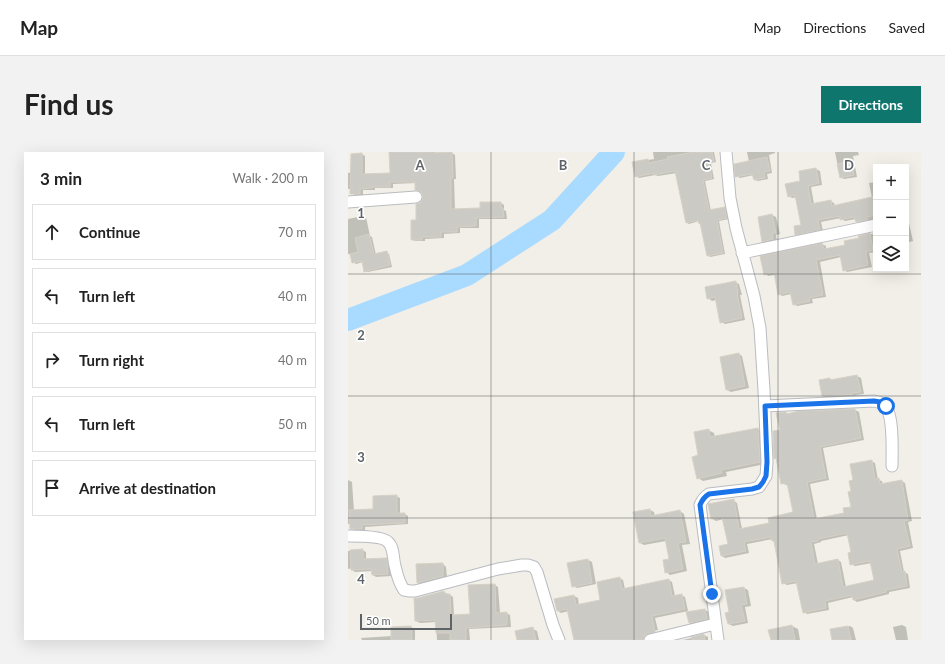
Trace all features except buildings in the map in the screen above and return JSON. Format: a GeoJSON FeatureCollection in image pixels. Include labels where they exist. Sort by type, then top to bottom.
{"type":"FeatureCollection","features":[{"type":"Feature","properties":{"kind":"street"},"geometry":{"type":"LineString","coordinates":[[718,640],[700,505],[709,494],[759,487],[766,476],[767,462],[760,328],[754,296],[742,253],[730,198],[726,152]]}},
{"type":"Feature","properties":{"kind":"street"},"geometry":{"type":"LineString","coordinates":[[348,202],[416,197]]}},
{"type":"Feature","properties":{"kind":"street"},"geometry":{"type":"LineString","coordinates":[[742,253],[873,226]]}},
{"type":"Feature","properties":{"kind":"street"},"geometry":{"type":"LineString","coordinates":[[765,406],[874,401],[880,402],[886,406],[891,424],[892,466]]}},
{"type":"Feature","properties":{"kind":"street"},"geometry":{"type":"LineString","coordinates":[[348,536],[365,536],[388,541],[391,546],[400,584],[404,590],[415,591],[498,569],[528,565],[534,567],[537,572],[559,640]]}},
{"type":"Feature","properties":{"kind":"street"},"geometry":{"type":"LineString","coordinates":[[650,640],[716,624]]}},
{"type":"Feature","properties":{"kind":"waterway"},"geometry":{"type":"LineString","coordinates":[[348,320],[467,275],[552,220],[614,152]]}},
{"type":"Feature","properties":{"kind":"route"},"geometry":{"type":"LineString","coordinates":[[712,594],[700,505],[709,494],[752,489],[759,487],[763,482],[766,476],[767,462],[765,406],[874,401],[880,402],[886,406]]}}]}
